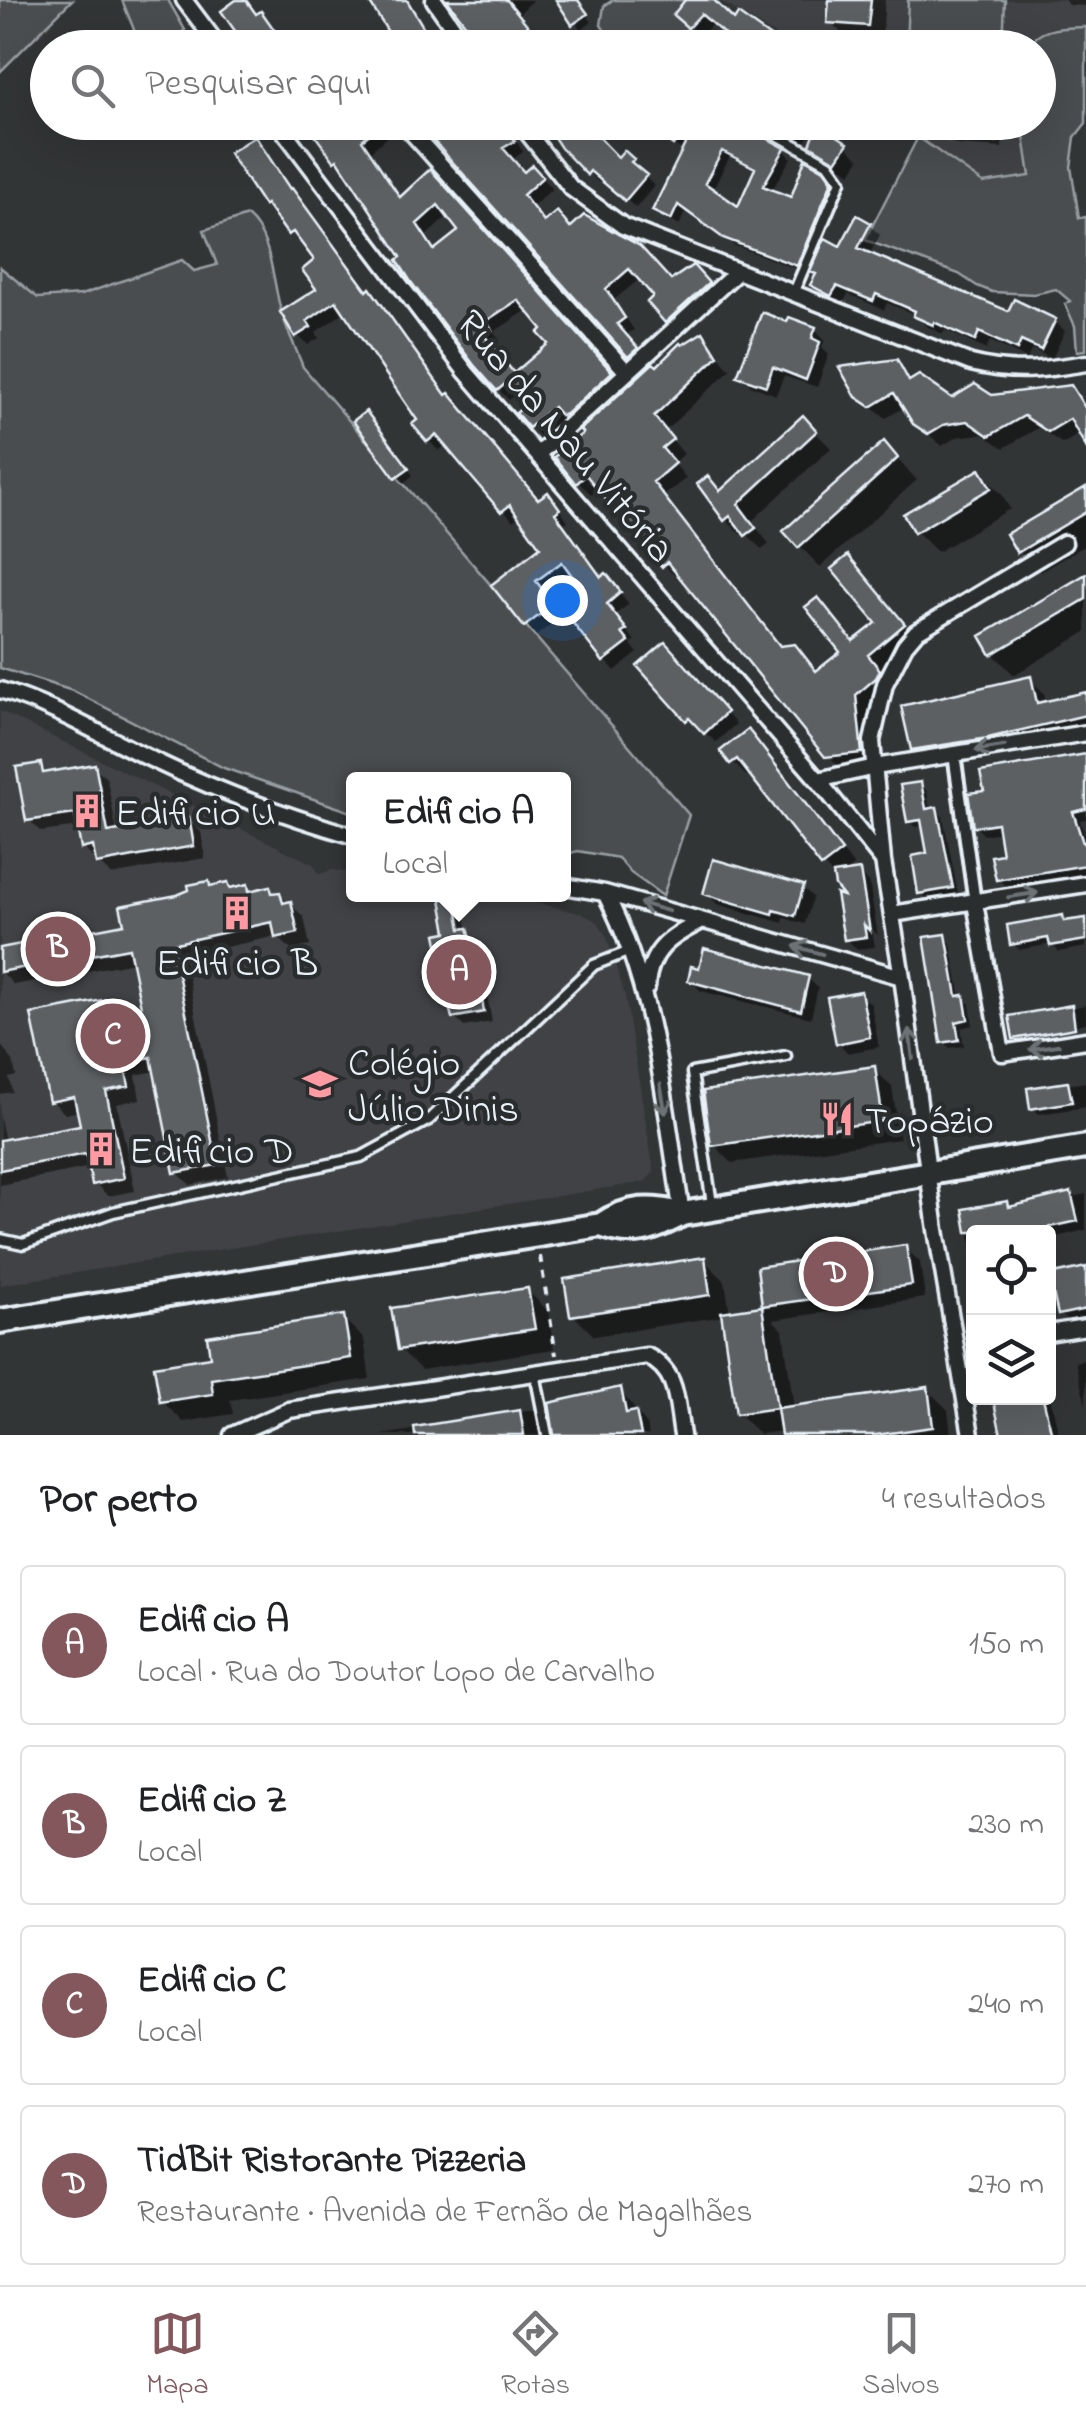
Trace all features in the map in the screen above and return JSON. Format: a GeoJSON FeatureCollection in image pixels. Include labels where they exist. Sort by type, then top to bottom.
{"type":"FeatureCollection","features":[{"type":"Feature","properties":{"kind":"main road"},"geometry":{"type":"LineString","coordinates":[[0,1320],[601,1225],[623,1234],[653,1229],[682,1214],[1086,1147]]}},
{"type":"Feature","properties":{"kind":"street"},"geometry":{"type":"LineString","coordinates":[[184,0],[206,30]]}},
{"type":"Feature","properties":{"kind":"street"},"geometry":{"type":"LineString","coordinates":[[434,0],[455,30]]}},
{"type":"Feature","properties":{"kind":"street","name":"Rua da Nau Vitória"},"geometry":{"type":"LineString","coordinates":[[291,140],[466,372],[818,780],[882,861]]}},
{"type":"Feature","properties":{"kind":"street"},"geometry":{"type":"LineString","coordinates":[[418,140],[626,371]]}},
{"type":"Feature","properties":{"kind":"street"},"geometry":{"type":"LineString","coordinates":[[533,140],[570,188],[623,226],[737,272],[972,363],[1003,371],[1036,371],[1086,363]]}},
{"type":"Feature","properties":{"kind":"street"},"geometry":{"type":"LineString","coordinates":[[538,454],[737,272]]}},
{"type":"Feature","properties":{"kind":"street"},"geometry":{"type":"LineString","coordinates":[[972,1435],[928,1175],[882,861],[872,741],[885,684],[905,644],[916,632],[1064,544]]}},
{"type":"Feature","properties":{"kind":"street"},"geometry":{"type":"LineString","coordinates":[[0,690],[36,700],[173,769],[290,817],[346,834]]}},
{"type":"Feature","properties":{"kind":"street"},"geometry":{"type":"LineString","coordinates":[[818,780],[874,767],[1086,733]]}},
{"type":"Feature","properties":{"kind":"street"},"geometry":{"type":"LineString","coordinates":[[954,754],[1002,1053],[1086,1040]]}},
{"type":"Feature","properties":{"kind":"street"},"geometry":{"type":"LineString","coordinates":[[892,914],[1086,884]]}},
{"type":"Feature","properties":{"kind":"street"},"geometry":{"type":"LineString","coordinates":[[571,887],[605,893],[902,977]]}},
{"type":"Feature","properties":{"kind":"street"},"geometry":{"type":"LineString","coordinates":[[605,893],[631,951],[646,1002],[682,1214]]}},
{"type":"Feature","properties":{"kind":"street"},"geometry":{"type":"LineString","coordinates":[[646,1002],[647,972],[654,954],[674,934],[702,921]]}},
{"type":"Feature","properties":{"kind":"street"},"geometry":{"type":"LineString","coordinates":[[1056,1332],[1086,1327]]}},
{"type":"Feature","properties":{"kind":"street"},"geometry":{"type":"LineString","coordinates":[[957,1348],[966,1347]]}},
{"type":"Feature","properties":{"kind":"street"},"geometry":{"type":"LineString","coordinates":[[232,1435],[289,1410],[646,1356],[662,1364],[671,1376],[682,1435]]}},
{"type":"Feature","properties":{"kind":"lane"},"geometry":{"type":"LineString","coordinates":[[786,140],[829,164],[841,180],[793,294]]}},
{"type":"Feature","properties":{"kind":"lane"},"geometry":{"type":"LineString","coordinates":[[0,1239],[23,1244],[113,1212],[361,1157],[429,1120],[594,964],[631,951]]}},
{"type":"Feature","properties":{"kind":"lane"},"geometry":{"type":"LineString","coordinates":[[712,1209],[692,1073],[786,1056]]}},
{"type":"Feature","properties":{"kind":"lane"},"geometry":{"type":"LineString","coordinates":[[535,1373],[548,1435]]}},
{"type":"Feature","properties":{"kind":"path"},"geometry":{"type":"LineString","coordinates":[[537,1235],[558,1370]]}},
{"type":"Feature","properties":{"kind":"shaded area"},"geometry":{"type":"Polygon","coordinates":[[[0,0],[72,0],[42,30],[30,30],[30,42],[0,72],[0,0]]]}},
{"type":"Feature","properties":{"kind":"shaded area"},"geometry":{"type":"Polygon","coordinates":[[[122,0],[168,0],[185,30],[134,30],[122,0]]]}},
{"type":"Feature","properties":{"kind":"shaded area"},"geometry":{"type":"Polygon","coordinates":[[[613,0],[690,0],[674,15],[689,27],[604,30],[601,25],[604,6],[613,0]]]}},
{"type":"Feature","properties":{"kind":"shaded area"},"geometry":{"type":"Polygon","coordinates":[[[719,0],[1086,0],[1086,27],[767,30],[719,0]]]}},
{"type":"Feature","properties":{"kind":"shaded area"},"geometry":{"type":"Polygon","coordinates":[[[908,0],[1005,0],[1004,30],[907,30],[908,0]]]}},
{"type":"Feature","properties":{"kind":"shaded area"},"geometry":{"type":"Polygon","coordinates":[[[1086,27],[1086,123],[1075,137],[1071,167],[1079,218],[1086,217],[1086,350],[1077,351],[1075,326],[1065,304],[1070,301],[1056,289],[1034,294],[992,292],[959,274],[865,240],[916,140],[922,140],[983,183],[1030,176],[1025,140],[1056,140],[1056,30],[1052,30],[1086,27]]]}},
{"type":"Feature","properties":{"kind":"shaded area"},"geometry":{"type":"Polygon","coordinates":[[[923,140],[1025,140],[1030,177],[983,183],[923,140]]]}},
{"type":"Feature","properties":{"kind":"shaded area"},"geometry":{"type":"Polygon","coordinates":[[[247,216],[256,225],[267,248],[282,314],[303,367],[689,815],[663,896],[631,873],[618,858],[571,853],[571,772],[346,772],[346,810],[224,768],[73,691],[0,668],[0,267],[38,298],[81,295],[182,260],[194,271],[217,265],[204,230],[247,216]]]}},
{"type":"Feature","properties":{"kind":"shaded area","name":"Colégio Júlio Dinis"},"geometry":{"type":"Polygon","coordinates":[[[0,711],[313,864],[319,874],[331,870],[346,872],[346,902],[534,902],[583,914],[598,922],[607,937],[625,996],[654,1172],[645,1182],[0,1285],[0,711]]]}},
{"type":"Feature","properties":{"kind":"building"},"geometry":{"type":"Polygon","coordinates":[[[236,0],[246,0],[256,14],[261,11],[274,30],[234,30],[221,11],[236,0]]]}},
{"type":"Feature","properties":{"kind":"building"},"geometry":{"type":"Polygon","coordinates":[[[368,0],[407,0],[425,30],[387,30],[368,0]]]}},
{"type":"Feature","properties":{"kind":"building"},"geometry":{"type":"Polygon","coordinates":[[[447,0],[507,0],[531,30],[470,30],[447,0]]]}},
{"type":"Feature","properties":{"kind":"building"},"geometry":{"type":"Polygon","coordinates":[[[556,0],[578,0],[588,14],[572,25],[556,0]]]}},
{"type":"Feature","properties":{"kind":"building"},"geometry":{"type":"Polygon","coordinates":[[[685,0],[714,0],[734,20],[738,14],[761,30],[719,30],[701,14],[688,28],[673,15],[685,0]]]}},
{"type":"Feature","properties":{"kind":"building"},"geometry":{"type":"Polygon","coordinates":[[[829,0],[871,0],[868,26],[827,23],[829,0]]]}},
{"type":"Feature","properties":{"kind":"building"},"geometry":{"type":"Polygon","coordinates":[[[249,140],[258,140],[290,189],[367,291],[370,288],[446,395],[449,393],[538,499],[548,492],[560,509],[555,513],[601,577],[606,573],[621,592],[607,604],[627,630],[622,633],[629,642],[603,662],[562,609],[583,591],[562,562],[536,581],[554,604],[524,627],[491,585],[540,547],[510,505],[501,512],[436,435],[427,442],[412,424],[417,420],[336,301],[307,321],[311,327],[295,337],[280,312],[316,289],[302,270],[314,260],[293,232],[288,235],[264,206],[229,153],[249,140]]]}},
{"type":"Feature","properties":{"kind":"building"},"geometry":{"type":"Polygon","coordinates":[[[318,140],[362,140],[400,197],[430,169],[612,372],[566,414],[561,416],[553,407],[529,428],[516,413],[524,406],[505,384],[497,391],[411,282],[397,260],[401,257],[337,159],[334,161],[318,140]],[[438,205],[417,224],[434,250],[458,231],[438,205]],[[518,300],[486,321],[492,330],[484,335],[514,373],[548,344],[538,333],[542,329],[518,300]]]}},
{"type":"Feature","properties":{"kind":"building"},"geometry":{"type":"Polygon","coordinates":[[[433,140],[514,140],[503,148],[524,172],[532,165],[543,177],[523,195],[544,222],[557,211],[570,228],[584,215],[640,246],[671,280],[693,265],[709,283],[665,323],[647,302],[653,296],[629,269],[606,289],[625,318],[617,324],[638,348],[628,357],[433,140]]]}},
{"type":"Feature","properties":{"kind":"building"},"geometry":{"type":"Polygon","coordinates":[[[556,140],[601,140],[618,157],[624,150],[647,175],[625,201],[590,171],[587,175],[556,140]]]}},
{"type":"Feature","properties":{"kind":"building"},"geometry":{"type":"Polygon","coordinates":[[[687,140],[770,140],[785,148],[763,186],[791,197],[805,159],[824,170],[832,181],[797,266],[723,238],[678,205],[671,220],[652,211],[687,140]],[[722,151],[705,183],[738,206],[755,168],[722,151]]]}},
{"type":"Feature","properties":{"kind":"building"},"geometry":{"type":"Polygon","coordinates":[[[812,140],[848,143],[836,161],[810,145],[812,140]]]}},
{"type":"Feature","properties":{"kind":"building"},"geometry":{"type":"Polygon","coordinates":[[[857,215],[871,223],[858,248],[1008,311],[1014,299],[1056,319],[1041,350],[1021,341],[1017,350],[979,332],[975,341],[913,316],[915,311],[876,294],[873,301],[837,286],[831,296],[810,285],[816,274],[810,272],[825,238],[840,246],[857,215]]]}},
{"type":"Feature","properties":{"kind":"building"},"geometry":{"type":"Polygon","coordinates":[[[762,312],[816,327],[812,338],[820,342],[806,380],[773,367],[766,386],[737,376],[762,312]]]}},
{"type":"Feature","properties":{"kind":"building"},"geometry":{"type":"Polygon","coordinates":[[[703,332],[718,356],[654,416],[673,439],[662,448],[675,463],[653,482],[780,646],[795,644],[816,671],[840,652],[805,607],[818,597],[853,641],[876,623],[831,569],[848,555],[905,624],[868,655],[880,670],[856,695],[862,753],[825,757],[667,562],[662,567],[586,475],[576,484],[554,457],[653,363],[657,366],[680,343],[703,332]]]}},
{"type":"Feature","properties":{"kind":"building"},"geometry":{"type":"Polygon","coordinates":[[[897,359],[909,381],[919,375],[952,398],[975,384],[992,395],[1071,385],[1086,409],[1086,447],[1070,419],[1048,432],[1024,416],[989,436],[967,421],[943,425],[928,434],[913,424],[894,393],[871,407],[856,397],[839,367],[897,359]]]}},
{"type":"Feature","properties":{"kind":"building"},"geometry":{"type":"Polygon","coordinates":[[[366,411],[409,468],[395,478],[353,421],[366,411]]]}},
{"type":"Feature","properties":{"kind":"building"},"geometry":{"type":"Polygon","coordinates":[[[803,415],[817,431],[738,504],[756,528],[745,536],[730,516],[724,521],[697,484],[708,476],[720,491],[803,415]]]}},
{"type":"Feature","properties":{"kind":"building"},"geometry":{"type":"Polygon","coordinates":[[[884,441],[898,458],[798,548],[783,531],[884,441]]]}},
{"type":"Feature","properties":{"kind":"building"},"geometry":{"type":"Polygon","coordinates":[[[980,469],[991,488],[914,533],[903,514],[980,469]]]}},
{"type":"Feature","properties":{"kind":"building"},"geometry":{"type":"Polygon","coordinates":[[[1086,487],[1086,512],[1017,553],[1006,534],[1086,487]]]}},
{"type":"Feature","properties":{"kind":"building"},"geometry":{"type":"Polygon","coordinates":[[[1086,574],[1086,599],[991,655],[980,636],[1086,574]]]}},
{"type":"Feature","properties":{"kind":"building"},"geometry":{"type":"Polygon","coordinates":[[[665,642],[727,712],[704,734],[689,718],[686,721],[637,666],[665,642]]]}},
{"type":"Feature","properties":{"kind":"building"},"geometry":{"type":"Polygon","coordinates":[[[1031,676],[1037,703],[1086,692],[1086,715],[988,738],[911,750],[901,706],[1031,676]]]}},
{"type":"Feature","properties":{"kind":"building"},"geometry":{"type":"Polygon","coordinates":[[[748,729],[842,851],[821,867],[737,759],[730,764],[720,751],[748,729]]]}},
{"type":"Feature","properties":{"kind":"building"},"geometry":{"type":"Polygon","coordinates":[[[1086,754],[1086,809],[1073,812],[1083,843],[1086,842],[1086,865],[996,880],[991,856],[1002,854],[997,823],[973,827],[968,793],[984,791],[980,772],[1086,754]]]}},
{"type":"Feature","properties":{"kind":"building","name":"Edificio U"},"geometry":{"type":"Polygon","coordinates":[[[41,763],[43,773],[95,764],[108,832],[189,817],[194,846],[96,864],[93,846],[81,849],[75,814],[26,821],[16,767],[41,763]]]}},
{"type":"Feature","properties":{"kind":"building"},"geometry":{"type":"Polygon","coordinates":[[[921,782],[926,809],[937,807],[953,888],[918,894],[912,856],[927,853],[921,820],[907,822],[900,785],[921,782]]]}},
{"type":"Feature","properties":{"kind":"building"},"geometry":{"type":"Polygon","coordinates":[[[713,859],[804,885],[795,916],[774,910],[773,914],[703,894],[713,859]]]}},
{"type":"Feature","properties":{"kind":"building"},"geometry":{"type":"Polygon","coordinates":[[[860,870],[870,931],[864,925],[866,937],[844,940],[836,894],[843,896],[835,886],[833,874],[860,870]]]}},
{"type":"Feature","properties":{"kind":"building"},"geometry":{"type":"Polygon","coordinates":[[[209,881],[210,886],[228,882],[230,888],[248,884],[249,891],[270,886],[272,893],[280,892],[283,903],[291,901],[298,933],[275,938],[272,922],[172,944],[217,1165],[174,1173],[151,1057],[124,1063],[129,1086],[106,1091],[124,1178],[92,1185],[86,1154],[0,1170],[0,1140],[80,1125],[74,1097],[49,1102],[31,1014],[108,999],[111,1013],[141,1007],[129,948],[0,972],[0,948],[124,924],[120,906],[177,895],[189,890],[188,885],[209,881]]]}},
{"type":"Feature","properties":{"kind":"building"},"geometry":{"type":"Polygon","coordinates":[[[442,902],[456,902],[461,929],[468,928],[475,955],[484,1012],[452,1018],[437,960],[441,959],[436,934],[447,932],[442,902]]]}},
{"type":"Feature","properties":{"kind":"building"},"geometry":{"type":"Polygon","coordinates":[[[1063,915],[1064,921],[1086,918],[1086,940],[1050,946],[1048,938],[1010,945],[1007,925],[1063,915]]]}},
{"type":"Feature","properties":{"kind":"building"},"geometry":{"type":"Polygon","coordinates":[[[946,934],[957,996],[964,995],[968,1019],[956,1022],[959,1040],[941,1043],[924,937],[946,934]]]}},
{"type":"Feature","properties":{"kind":"building"},"geometry":{"type":"Polygon","coordinates":[[[704,948],[809,976],[801,1011],[688,981],[691,966],[699,968],[704,948]]]}},
{"type":"Feature","properties":{"kind":"building"},"geometry":{"type":"Polygon","coordinates":[[[861,991],[870,1037],[836,1044],[827,997],[861,991]]]}},
{"type":"Feature","properties":{"kind":"building"},"geometry":{"type":"Polygon","coordinates":[[[1072,1005],[1075,1028],[1013,1039],[1009,1016],[1072,1005]]]}},
{"type":"Feature","properties":{"kind":"building"},"geometry":{"type":"Polygon","coordinates":[[[875,1066],[883,1121],[711,1146],[703,1091],[875,1066]]]}},
{"type":"Feature","properties":{"kind":"building"},"geometry":{"type":"Polygon","coordinates":[[[1068,1082],[1072,1102],[1030,1109],[1027,1088],[1068,1082]]]}},
{"type":"Feature","properties":{"kind":"building"},"geometry":{"type":"Polygon","coordinates":[[[1071,1192],[1078,1221],[1056,1226],[966,1226],[963,1209],[1008,1201],[1009,1207],[1071,1192]]]}},
{"type":"Feature","properties":{"kind":"building"},"geometry":{"type":"Polygon","coordinates":[[[906,1245],[912,1285],[762,1306],[757,1267],[906,1245]]]}},
{"type":"Feature","properties":{"kind":"building"},"geometry":{"type":"Polygon","coordinates":[[[705,1257],[710,1295],[570,1316],[564,1279],[705,1257]]]}},
{"type":"Feature","properties":{"kind":"building"},"geometry":{"type":"Polygon","coordinates":[[[1086,1267],[1086,1309],[1058,1315],[1056,1273],[1086,1267]]]}},
{"type":"Feature","properties":{"kind":"building"},"geometry":{"type":"Polygon","coordinates":[[[528,1288],[535,1329],[398,1350],[391,1308],[528,1288]]]}},
{"type":"Feature","properties":{"kind":"building"},"geometry":{"type":"Polygon","coordinates":[[[762,1306],[777,1408],[736,1414],[721,1312],[762,1306]]]}},
{"type":"Feature","properties":{"kind":"building"},"geometry":{"type":"Polygon","coordinates":[[[344,1315],[351,1358],[211,1379],[213,1394],[160,1402],[154,1366],[210,1357],[207,1336],[344,1315]]]}},
{"type":"Feature","properties":{"kind":"building"},"geometry":{"type":"Polygon","coordinates":[[[621,1387],[626,1413],[636,1411],[641,1435],[554,1435],[549,1403],[621,1387]]]}},
{"type":"Feature","properties":{"kind":"building"},"geometry":{"type":"Polygon","coordinates":[[[928,1387],[933,1427],[876,1435],[781,1435],[777,1408],[928,1387]]]}},
{"type":"Feature","properties":{"kind":"building"},"geometry":{"type":"Polygon","coordinates":[[[995,1405],[1045,1405],[1052,1435],[1001,1435],[995,1405]]]}},
{"type":"Feature","properties":{"kind":"building"},"geometry":{"type":"Polygon","coordinates":[[[520,1410],[524,1435],[415,1435],[414,1427],[520,1410]]]}},
{"type":"Feature","properties":{"kind":"place","name":"Edificio U"},"geometry":{"type":"Point","coordinates":[87,811]}},
{"type":"Feature","properties":{"kind":"place","name":"Edificio B"},"geometry":{"type":"Point","coordinates":[237,913]}},
{"type":"Feature","properties":{"kind":"place","name":"Edificio Z"},"geometry":{"type":"Point","coordinates":[58,949]}},
{"type":"Feature","properties":{"kind":"place","name":"Edificio A"},"geometry":{"type":"Point","coordinates":[459,972]}},
{"type":"Feature","properties":{"kind":"place","name":"Edificio C"},"geometry":{"type":"Point","coordinates":[113,1036]}},
{"type":"Feature","properties":{"kind":"place","name":"Colégio Júlio Dinis"},"geometry":{"type":"Point","coordinates":[320,1084]}},
{"type":"Feature","properties":{"kind":"place","name":"Topázio"},"geometry":{"type":"Point","coordinates":[837,1119]}},
{"type":"Feature","properties":{"kind":"place","name":"Edificio D"},"geometry":{"type":"Point","coordinates":[101,1149]}},
{"type":"Feature","properties":{"kind":"place","name":"TidBit Ristorante Pizzeria"},"geometry":{"type":"Point","coordinates":[836,1274]}}]}
